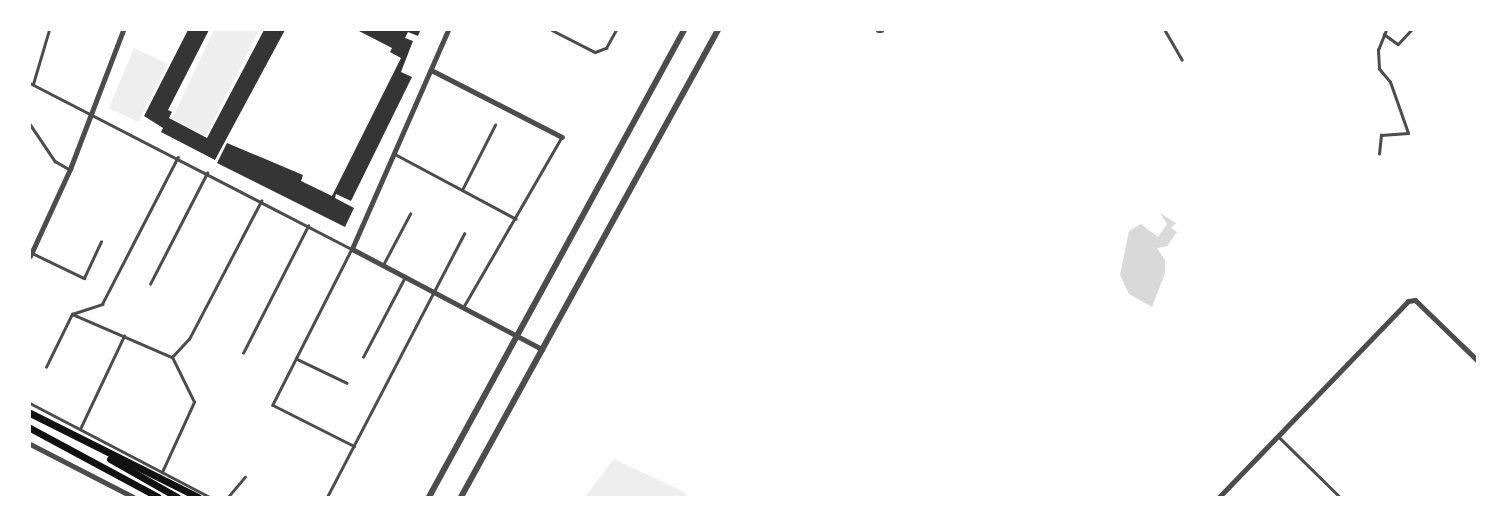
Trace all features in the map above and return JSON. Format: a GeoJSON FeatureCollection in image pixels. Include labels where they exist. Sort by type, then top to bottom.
{"type":"FeatureCollection","features":[{"type":"Feature","properties":{"kind":"main road"},"geometry":{"type":"LineString","coordinates":[[30,413],[89,445],[198,497]]}},
{"type":"Feature","properties":{"kind":"main road"},"geometry":{"type":"LineString","coordinates":[[30,428],[158,497]]}},
{"type":"Feature","properties":{"kind":"main road"},"geometry":{"type":"LineString","coordinates":[[89,445],[132,474]]}},
{"type":"Feature","properties":{"kind":"main road"},"geometry":{"type":"LineString","coordinates":[[83,456],[132,474],[177,497]]}},
{"type":"Feature","properties":{"kind":"street"},"geometry":{"type":"LineString","coordinates":[[31,255],[93,113],[123,30]]}},
{"type":"Feature","properties":{"kind":"street"},"geometry":{"type":"LineString","coordinates":[[448,30],[352,249],[542,349]]}},
{"type":"Feature","properties":{"kind":"street"},"geometry":{"type":"LineString","coordinates":[[429,497],[684,30]]}},
{"type":"Feature","properties":{"kind":"street"},"geometry":{"type":"LineString","coordinates":[[461,497],[718,30]]}},
{"type":"Feature","properties":{"kind":"street"},"geometry":{"type":"LineString","coordinates":[[431,70],[562,137]]}},
{"type":"Feature","properties":{"kind":"street"},"geometry":{"type":"LineString","coordinates":[[1219,497],[1408,301],[1415,300],[1477,360]]}},
{"type":"Feature","properties":{"kind":"street"},"geometry":{"type":"LineString","coordinates":[[30,444],[133,497]]}},
{"type":"Feature","properties":{"kind":"lane"},"geometry":{"type":"LineString","coordinates":[[49,30],[31,84],[93,113],[352,249],[274,404],[354,446]]}},
{"type":"Feature","properties":{"kind":"lane"},"geometry":{"type":"LineString","coordinates":[[552,30],[595,52],[606,48],[616,30]]}},
{"type":"Feature","properties":{"kind":"lane"},"geometry":{"type":"LineString","coordinates":[[1165,30],[1182,60]]}},
{"type":"Feature","properties":{"kind":"lane"},"geometry":{"type":"LineString","coordinates":[[1379,154],[1380,135],[1408,133],[1390,82],[1379,69],[1386,30]]}},
{"type":"Feature","properties":{"kind":"lane"},"geometry":{"type":"LineString","coordinates":[[1384,34],[1398,44],[1411,30]]}},
{"type":"Feature","properties":{"kind":"lane"},"geometry":{"type":"LineString","coordinates":[[30,124],[55,161],[70,169]]}},
{"type":"Feature","properties":{"kind":"lane"},"geometry":{"type":"LineString","coordinates":[[462,190],[495,125]]}},
{"type":"Feature","properties":{"kind":"lane"},"geometry":{"type":"LineString","coordinates":[[463,307],[562,137]]}},
{"type":"Feature","properties":{"kind":"lane"},"geometry":{"type":"LineString","coordinates":[[395,154],[516,218]]}},
{"type":"Feature","properties":{"kind":"lane"},"geometry":{"type":"LineString","coordinates":[[46,367],[72,314],[102,304],[178,157]]}},
{"type":"Feature","properties":{"kind":"lane"},"geometry":{"type":"LineString","coordinates":[[150,284],[207,173]]}},
{"type":"Feature","properties":{"kind":"lane"},"geometry":{"type":"LineString","coordinates":[[172,357],[189,339],[261,201]]}},
{"type":"Feature","properties":{"kind":"lane"},"geometry":{"type":"LineString","coordinates":[[383,265],[410,214]]}},
{"type":"Feature","properties":{"kind":"lane"},"geometry":{"type":"LineString","coordinates":[[243,353],[308,226]]}},
{"type":"Feature","properties":{"kind":"lane"},"geometry":{"type":"LineString","coordinates":[[328,497],[464,234]]}},
{"type":"Feature","properties":{"kind":"lane"},"geometry":{"type":"LineString","coordinates":[[31,255],[84,278],[101,242]]}},
{"type":"Feature","properties":{"kind":"lane"},"geometry":{"type":"LineString","coordinates":[[363,357],[405,276]]}},
{"type":"Feature","properties":{"kind":"lane"},"geometry":{"type":"LineString","coordinates":[[72,314],[172,357],[194,402],[162,472]]}},
{"type":"Feature","properties":{"kind":"lane"},"geometry":{"type":"LineString","coordinates":[[80,429],[124,336]]}},
{"type":"Feature","properties":{"kind":"lane"},"geometry":{"type":"LineString","coordinates":[[297,358],[347,383]]}},
{"type":"Feature","properties":{"kind":"lane"},"geometry":{"type":"LineString","coordinates":[[30,403],[210,497]]}},
{"type":"Feature","properties":{"kind":"lane"},"geometry":{"type":"LineString","coordinates":[[1278,436],[1340,497]]}},
{"type":"Feature","properties":{"kind":"lane"},"geometry":{"type":"LineString","coordinates":[[228,497],[245,477]]}},
{"type":"Feature","properties":{"kind":"shaded area"},"geometry":{"type":"Polygon","coordinates":[[[214,30],[259,30],[206,136],[172,119],[214,30]]]}},
{"type":"Feature","properties":{"kind":"shaded area"},"geometry":{"type":"Polygon","coordinates":[[[134,48],[168,64],[138,122],[109,108],[134,48]]]}},
{"type":"Feature","properties":{"kind":"shaded area"},"geometry":{"type":"Polygon","coordinates":[[[1160,213],[1176,223],[1171,228],[1177,232],[1167,246],[1157,248],[1165,260],[1165,273],[1152,307],[1129,294],[1120,275],[1129,231],[1141,224],[1158,237],[1167,224],[1160,213]]]}},
{"type":"Feature","properties":{"kind":"shaded area"},"geometry":{"type":"Polygon","coordinates":[[[614,459],[686,493],[688,497],[585,497],[614,459]]]}},
{"type":"Feature","properties":{"kind":"building"},"geometry":{"type":"Polygon","coordinates":[[[188,30],[209,30],[168,110],[172,112],[169,118],[207,138],[264,30],[285,30],[215,160],[161,132],[163,128],[144,116],[188,30]]]}},
{"type":"Feature","properties":{"kind":"building"},"geometry":{"type":"Polygon","coordinates":[[[357,30],[420,31],[418,36],[408,32],[405,38],[413,41],[401,72],[412,77],[351,201],[336,194],[335,198],[354,208],[345,227],[217,163],[227,143],[303,175],[301,181],[332,196],[401,58],[390,52],[392,48],[357,30]]]}}]}
